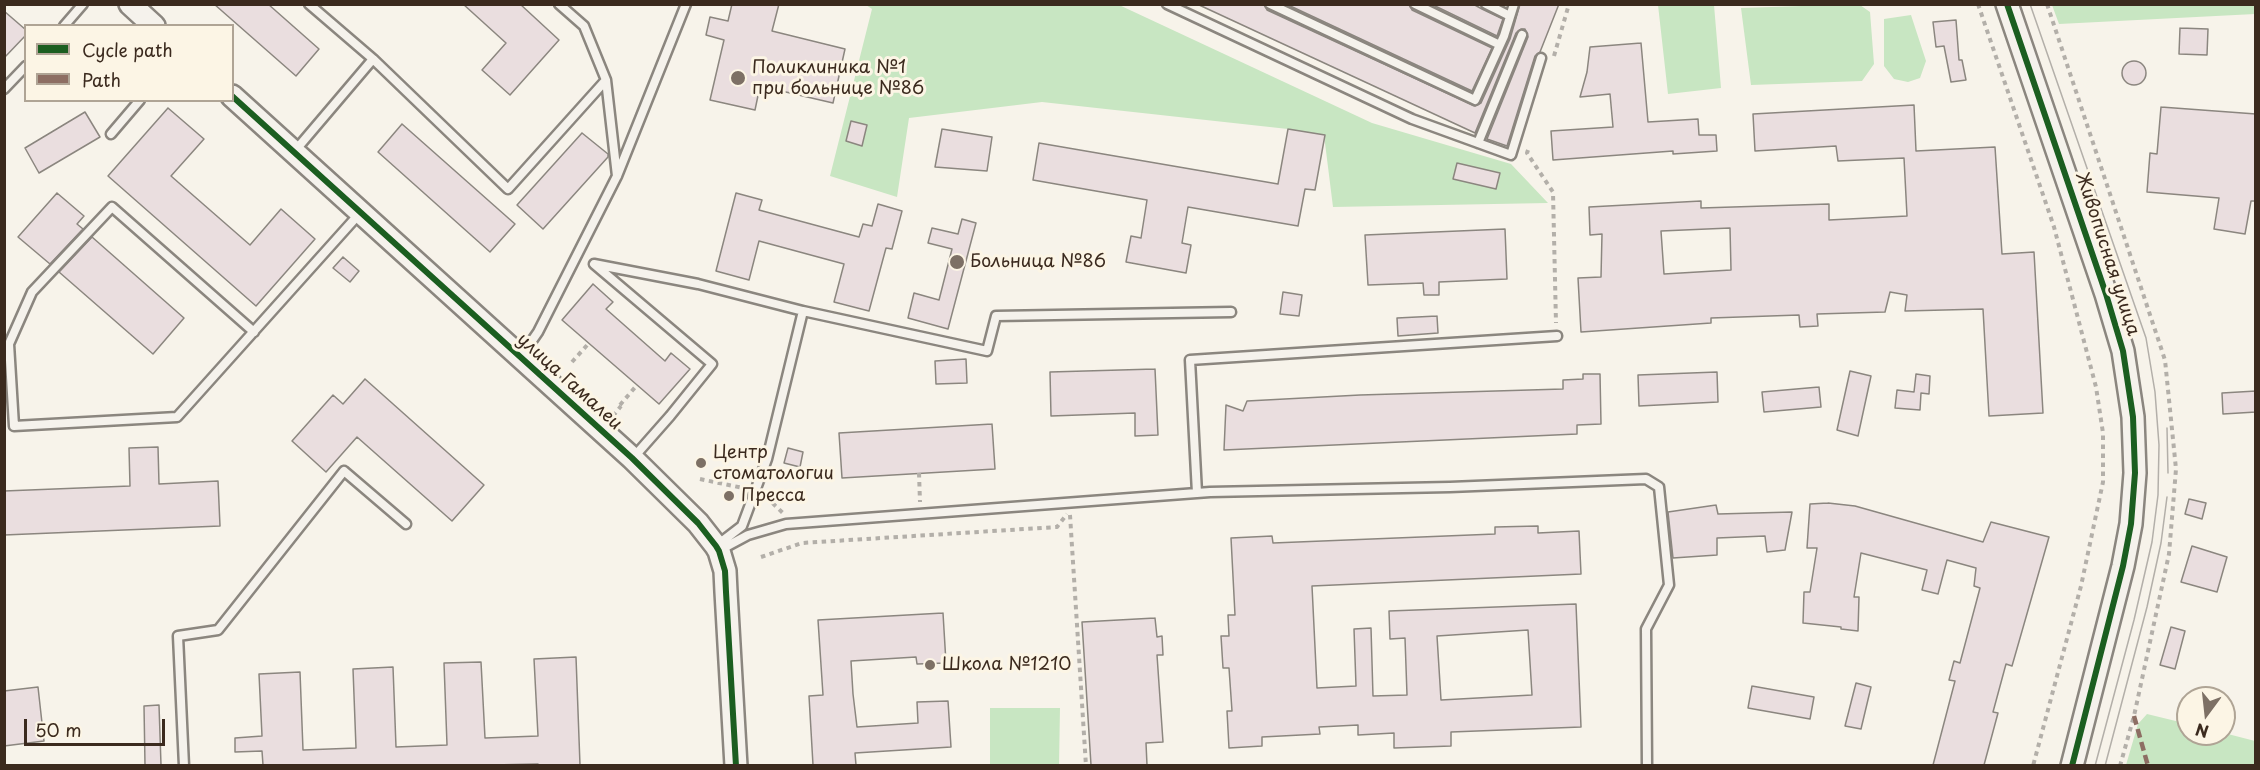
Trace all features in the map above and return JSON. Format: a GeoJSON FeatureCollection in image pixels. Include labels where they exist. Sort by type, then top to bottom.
{"type":"FeatureCollection","features":[{"type":"Feature","properties":{"kind":"street"},"geometry":{"type":"LineString","coordinates":[[130,4],[152,24]]}},
{"type":"Feature","properties":{"kind":"street","name":"Живописная улица"},"geometry":{"type":"LineString","coordinates":[[2007,4],[2106,294],[2123,351],[2133,417],[2135,473],[2131,524],[2123,566],[2072,765]]}},
{"type":"Feature","properties":{"kind":"street","name":"улица Гамалеи"},"geometry":{"type":"LineString","coordinates":[[234,98],[632,458],[698,523],[718,548],[726,592],[736,765]]}},
{"type":"Feature","properties":{"kind":"lane"},"geometry":{"type":"LineString","coordinates":[[66,24],[83,4]]}},
{"type":"Feature","properties":{"kind":"lane"},"geometry":{"type":"LineString","coordinates":[[309,4],[373,60],[508,189],[606,80]]}},
{"type":"Feature","properties":{"kind":"lane"},"geometry":{"type":"LineString","coordinates":[[559,4],[584,26],[606,80],[617,176]]}},
{"type":"Feature","properties":{"kind":"lane"},"geometry":{"type":"LineString","coordinates":[[520,358],[538,332],[617,176],[686,4]]}},
{"type":"Feature","properties":{"kind":"lane"},"geometry":{"type":"LineString","coordinates":[[1167,4],[1412,118],[1511,155],[1541,58]]}},
{"type":"Feature","properties":{"kind":"lane"},"geometry":{"type":"LineString","coordinates":[[1270,4],[1475,100],[1500,45],[1514,4]]}},
{"type":"Feature","properties":{"kind":"lane"},"geometry":{"type":"LineString","coordinates":[[1415,4],[1500,45]]}},
{"type":"Feature","properties":{"kind":"lane"},"geometry":{"type":"LineString","coordinates":[[1486,4],[1510,16]]}},
{"type":"Feature","properties":{"kind":"lane"},"geometry":{"type":"LineString","coordinates":[[1478,143],[1522,35]]}},
{"type":"Feature","properties":{"kind":"lane"},"geometry":{"type":"LineString","coordinates":[[294,152],[373,60]]}},
{"type":"Feature","properties":{"kind":"lane"},"geometry":{"type":"LineString","coordinates":[[4,89],[24,68]]}},
{"type":"Feature","properties":{"kind":"lane"},"geometry":{"type":"LineString","coordinates":[[111,134],[138,102]]}},
{"type":"Feature","properties":{"kind":"lane"},"geometry":{"type":"LineString","coordinates":[[254,332],[112,207],[32,292],[9,344],[14,426],[177,417],[254,332],[362,212]]}},
{"type":"Feature","properties":{"kind":"lane"},"geometry":{"type":"LineString","coordinates":[[632,458],[712,364],[594,264],[698,284],[803,311],[987,351],[996,316],[1231,312]]}},
{"type":"Feature","properties":{"kind":"lane"},"geometry":{"type":"LineString","coordinates":[[718,548],[742,526],[767,459],[803,311]]}},
{"type":"Feature","properties":{"kind":"lane"},"geometry":{"type":"LineString","coordinates":[[1197,493],[1190,360],[1557,336]]}},
{"type":"Feature","properties":{"kind":"lane"},"geometry":{"type":"LineString","coordinates":[[184,765],[178,636],[218,630],[344,471],[406,524]]}},
{"type":"Feature","properties":{"kind":"lane"},"geometry":{"type":"LineString","coordinates":[[718,548],[748,535],[786,524],[1197,493],[1450,487],[1646,479],[1659,487],[1669,585],[1646,629],[1647,765]]}},
{"type":"Feature","properties":{"kind":"path"},"geometry":{"type":"LineString","coordinates":[[1553,62],[1569,4]]}},
{"type":"Feature","properties":{"kind":"path"},"geometry":{"type":"LineString","coordinates":[[1978,4],[2054,227],[2096,387],[2103,433],[2103,482],[2081,586],[2033,765]]}},
{"type":"Feature","properties":{"kind":"path"},"geometry":{"type":"LineString","coordinates":[[1530,141],[1527,153],[1553,192],[1557,336]]}},
{"type":"Feature","properties":{"kind":"path"},"geometry":{"type":"LineString","coordinates":[[572,362],[589,343]]}},
{"type":"Feature","properties":{"kind":"path"},"geometry":{"type":"LineString","coordinates":[[620,405],[637,385]]}},
{"type":"Feature","properties":{"kind":"path"},"geometry":{"type":"LineString","coordinates":[[919,473],[920,503]]}},
{"type":"Feature","properties":{"kind":"path"},"geometry":{"type":"LineString","coordinates":[[761,557],[802,543],[1057,526],[1070,512],[1086,765]]}},
{"type":"Feature","properties":{"kind":"green space"},"geometry":{"type":"Polygon","coordinates":[[[1117,4],[1372,123],[1511,164],[1548,203],[1333,207],[1324,135],[1042,102],[909,118],[897,197],[830,176],[872,9],[866,5],[1117,4]]]}},
{"type":"Feature","properties":{"kind":"green space"},"geometry":{"type":"Polygon","coordinates":[[[2255,4],[2255,14],[2059,24],[2052,5],[2255,4]]]}},
{"type":"Feature","properties":{"kind":"green space"},"geometry":{"type":"Polygon","coordinates":[[[1658,5],[1714,5],[1721,88],[1668,94],[1658,5]]]}},
{"type":"Feature","properties":{"kind":"green space"},"geometry":{"type":"Polygon","coordinates":[[[1860,5],[1870,12],[1874,64],[1862,81],[1751,85],[1741,8],[1860,5]]]}},
{"type":"Feature","properties":{"kind":"green space"},"geometry":{"type":"Polygon","coordinates":[[[1911,15],[1926,61],[1920,78],[1908,82],[1894,79],[1884,66],[1884,19],[1911,15]]]}},
{"type":"Feature","properties":{"kind":"green space"},"geometry":{"type":"Polygon","coordinates":[[[990,708],[1060,708],[1059,765],[990,765],[990,708]]]}},
{"type":"Feature","properties":{"kind":"green space"},"geometry":{"type":"Polygon","coordinates":[[[2147,714],[2176,721],[2176,746],[2236,746],[2236,736],[2255,741],[2255,765],[2126,765],[2138,724],[2147,714]]]}},
{"type":"Feature","properties":{"kind":"building"},"geometry":{"type":"Polygon","coordinates":[[[214,4],[268,4],[319,49],[296,76],[214,4]]]}},
{"type":"Feature","properties":{"kind":"building"},"geometry":{"type":"Polygon","coordinates":[[[463,4],[520,4],[559,40],[510,95],[482,70],[506,43],[463,4]]]}},
{"type":"Feature","properties":{"kind":"building"},"geometry":{"type":"Polygon","coordinates":[[[732,4],[779,4],[772,31],[845,49],[833,103],[760,86],[755,110],[710,100],[724,40],[706,35],[710,17],[728,21],[732,4]]]}},
{"type":"Feature","properties":{"kind":"building"},"geometry":{"type":"Polygon","coordinates":[[[1197,4],[1264,4],[1267,10],[1475,106],[1481,103],[1510,39],[1520,4],[1559,4],[1540,52],[1535,56],[1507,146],[1487,139],[1528,37],[1525,29],[1516,33],[1475,133],[1197,4]]]}},
{"type":"Feature","properties":{"kind":"building"},"geometry":{"type":"Polygon","coordinates":[[[1286,4],[1409,4],[1412,10],[1492,48],[1472,91],[1286,4]]]}},
{"type":"Feature","properties":{"kind":"building"},"geometry":{"type":"Polygon","coordinates":[[[1431,4],[1473,4],[1503,19],[1497,36],[1431,4]]]}},
{"type":"Feature","properties":{"kind":"building"},"geometry":{"type":"Polygon","coordinates":[[[4,11],[24,28],[24,37],[4,58],[4,11]]]}},
{"type":"Feature","properties":{"kind":"building"},"geometry":{"type":"Polygon","coordinates":[[[1956,20],[1959,60],[1962,60],[1966,80],[1951,82],[1944,46],[1936,47],[1933,22],[1956,20]]]}},
{"type":"Feature","properties":{"kind":"building"},"geometry":{"type":"Polygon","coordinates":[[[2180,28],[2208,29],[2207,55],[2179,54],[2180,28]]]}},
{"type":"Feature","properties":{"kind":"building"},"geometry":{"type":"Polygon","coordinates":[[[1641,43],[1648,122],[1698,119],[1699,135],[1716,135],[1717,151],[1673,154],[1673,151],[1553,160],[1551,131],[1613,127],[1610,94],[1580,97],[1587,72],[1590,47],[1641,43]]]}},
{"type":"Feature","properties":{"kind":"building"},"geometry":{"type":"Polygon","coordinates":[[[2129,61],[2139,61],[2146,68],[2146,78],[2139,85],[2129,85],[2122,78],[2122,68],[2129,61]]]}},
{"type":"Feature","properties":{"kind":"building"},"geometry":{"type":"Polygon","coordinates":[[[1914,105],[1916,151],[1995,147],[2002,254],[2034,252],[2043,413],[1989,416],[1983,309],[1905,311],[1907,295],[1890,292],[1885,312],[1817,314],[1818,326],[1800,327],[1799,315],[1711,318],[1711,323],[1581,332],[1578,278],[1601,277],[1602,234],[1590,235],[1589,207],[1701,201],[1701,208],[1829,204],[1829,220],[1907,216],[1904,158],[1838,161],[1836,146],[1755,151],[1753,114],[1914,105]],[[1730,228],[1661,231],[1664,274],[1731,270],[1730,228]]]}},
{"type":"Feature","properties":{"kind":"building"},"geometry":{"type":"Polygon","coordinates":[[[2161,107],[2256,114],[2256,201],[2251,201],[2245,234],[2214,229],[2219,198],[2147,192],[2150,153],[2157,154],[2161,107]]]}},
{"type":"Feature","properties":{"kind":"building"},"geometry":{"type":"Polygon","coordinates":[[[168,108],[204,139],[171,176],[250,245],[281,209],[315,239],[256,306],[108,176],[168,108]]]}},
{"type":"Feature","properties":{"kind":"building"},"geometry":{"type":"Polygon","coordinates":[[[85,112],[100,137],[39,173],[25,148],[85,112]]]}},
{"type":"Feature","properties":{"kind":"building"},"geometry":{"type":"Polygon","coordinates":[[[851,121],[867,125],[862,146],[846,141],[851,121]]]}},
{"type":"Feature","properties":{"kind":"building"},"geometry":{"type":"Polygon","coordinates":[[[402,124],[515,224],[490,252],[378,152],[402,124]]]}},
{"type":"Feature","properties":{"kind":"building"},"geometry":{"type":"Polygon","coordinates":[[[942,129],[992,137],[987,171],[935,167],[942,129]]]}},
{"type":"Feature","properties":{"kind":"building"},"geometry":{"type":"Polygon","coordinates":[[[1288,129],[1325,135],[1315,190],[1305,189],[1298,226],[1188,207],[1182,243],[1191,245],[1186,273],[1126,262],[1131,236],[1141,238],[1147,200],[1033,180],[1039,143],[1278,184],[1288,129]]]}},
{"type":"Feature","properties":{"kind":"building"},"geometry":{"type":"Polygon","coordinates":[[[582,133],[608,154],[608,157],[543,229],[517,205],[582,133]]]}},
{"type":"Feature","properties":{"kind":"building"},"geometry":{"type":"Polygon","coordinates":[[[1457,163],[1500,173],[1496,189],[1453,179],[1457,163]]]}},
{"type":"Feature","properties":{"kind":"building"},"geometry":{"type":"Polygon","coordinates":[[[57,193],[84,216],[77,224],[83,229],[50,264],[18,237],[57,193]]]}},
{"type":"Feature","properties":{"kind":"building"},"geometry":{"type":"Polygon","coordinates":[[[736,193],[762,200],[759,210],[859,237],[863,224],[872,226],[878,204],[902,211],[892,249],[886,248],[869,311],[834,302],[844,264],[759,241],[749,280],[716,271],[736,193]]]}},
{"type":"Feature","properties":{"kind":"building"},"geometry":{"type":"Polygon","coordinates":[[[962,219],[976,223],[948,329],[908,318],[914,293],[939,300],[952,249],[928,243],[932,228],[958,234],[962,219]]]}},
{"type":"Feature","properties":{"kind":"building"},"geometry":{"type":"Polygon","coordinates":[[[1505,229],[1507,279],[1439,282],[1439,295],[1424,295],[1423,283],[1368,285],[1365,235],[1505,229]]]}},
{"type":"Feature","properties":{"kind":"building"},"geometry":{"type":"Polygon","coordinates":[[[92,237],[184,318],[153,354],[59,272],[92,237]]]}},
{"type":"Feature","properties":{"kind":"building"},"geometry":{"type":"Polygon","coordinates":[[[343,257],[359,271],[350,282],[333,268],[343,257]]]}},
{"type":"Feature","properties":{"kind":"building"},"geometry":{"type":"Polygon","coordinates":[[[593,284],[613,302],[606,309],[665,361],[671,353],[690,369],[659,404],[562,320],[593,284]]]}},
{"type":"Feature","properties":{"kind":"building"},"geometry":{"type":"Polygon","coordinates":[[[1283,292],[1302,295],[1299,316],[1280,314],[1283,292]]]}},
{"type":"Feature","properties":{"kind":"building"},"geometry":{"type":"Polygon","coordinates":[[[1437,316],[1438,333],[1398,336],[1397,318],[1437,316]]]}},
{"type":"Feature","properties":{"kind":"building"},"geometry":{"type":"Polygon","coordinates":[[[966,359],[967,383],[936,384],[935,361],[966,359]]]}},
{"type":"Feature","properties":{"kind":"building"},"geometry":{"type":"Polygon","coordinates":[[[1155,369],[1158,435],[1135,436],[1135,413],[1051,416],[1050,372],[1155,369]]]}},
{"type":"Feature","properties":{"kind":"building"},"geometry":{"type":"Polygon","coordinates":[[[1850,371],[1871,376],[1858,436],[1837,430],[1850,371]]]}},
{"type":"Feature","properties":{"kind":"building"},"geometry":{"type":"Polygon","coordinates":[[[1717,372],[1718,402],[1639,406],[1638,375],[1717,372]]]}},
{"type":"Feature","properties":{"kind":"building"},"geometry":{"type":"Polygon","coordinates":[[[1583,374],[1600,374],[1601,424],[1577,425],[1577,434],[1224,450],[1226,405],[1243,411],[1247,401],[1563,389],[1563,380],[1583,379],[1583,374]]]}},
{"type":"Feature","properties":{"kind":"building"},"geometry":{"type":"Polygon","coordinates":[[[1916,374],[1930,376],[1929,394],[1921,393],[1920,410],[1895,408],[1897,390],[1914,392],[1916,374]]]}},
{"type":"Feature","properties":{"kind":"building"},"geometry":{"type":"Polygon","coordinates":[[[365,379],[484,485],[452,521],[357,437],[326,472],[292,441],[333,395],[343,404],[365,379]]]}},
{"type":"Feature","properties":{"kind":"building"},"geometry":{"type":"Polygon","coordinates":[[[1819,387],[1821,407],[1764,412],[1762,392],[1819,387]]]}},
{"type":"Feature","properties":{"kind":"building"},"geometry":{"type":"Polygon","coordinates":[[[2256,391],[2256,412],[2223,414],[2222,393],[2256,391]]]}},
{"type":"Feature","properties":{"kind":"building"},"geometry":{"type":"Polygon","coordinates":[[[992,424],[995,469],[842,478],[839,433],[992,424]]]}},
{"type":"Feature","properties":{"kind":"building"},"geometry":{"type":"Polygon","coordinates":[[[158,447],[159,484],[218,481],[220,526],[4,535],[4,491],[130,486],[129,448],[158,447]]]}},
{"type":"Feature","properties":{"kind":"building"},"geometry":{"type":"Polygon","coordinates":[[[788,448],[803,452],[800,467],[784,463],[788,448]]]}},
{"type":"Feature","properties":{"kind":"building"},"geometry":{"type":"Polygon","coordinates":[[[2189,499],[2206,503],[2202,519],[2185,514],[2189,499]]]}},
{"type":"Feature","properties":{"kind":"building"},"geometry":{"type":"Polygon","coordinates":[[[1810,504],[1855,506],[1983,542],[1991,522],[2049,537],[2012,666],[2006,664],[1993,712],[1998,713],[1984,765],[1933,765],[1955,681],[1949,680],[1954,661],[1960,663],[1980,588],[1974,586],[1976,568],[1947,560],[1938,594],[1922,590],[1927,570],[1861,553],[1854,597],[1859,597],[1858,631],[1803,623],[1804,592],[1810,592],[1817,548],[1807,548],[1810,504]]]}},
{"type":"Feature","properties":{"kind":"building"},"geometry":{"type":"Polygon","coordinates":[[[1716,505],[1718,514],[1792,512],[1785,550],[1767,552],[1765,536],[1717,538],[1717,555],[1673,558],[1668,512],[1716,505]]]}},
{"type":"Feature","properties":{"kind":"building"},"geometry":{"type":"Polygon","coordinates":[[[1538,526],[1538,533],[1579,531],[1581,574],[1312,586],[1317,688],[1356,686],[1354,629],[1371,628],[1373,696],[1407,695],[1405,638],[1390,639],[1389,611],[1576,604],[1581,727],[1451,732],[1451,746],[1394,748],[1394,733],[1358,735],[1358,725],[1319,727],[1320,734],[1262,737],[1262,746],[1229,748],[1227,711],[1232,711],[1229,668],[1223,668],[1221,636],[1229,636],[1228,615],[1235,615],[1231,538],[1272,536],[1273,543],[1495,534],[1495,527],[1538,526]],[[1528,630],[1437,636],[1441,700],[1532,695],[1528,630]]]}},
{"type":"Feature","properties":{"kind":"building"},"geometry":{"type":"Polygon","coordinates":[[[2192,546],[2227,557],[2217,592],[2181,582],[2192,546]]]}},
{"type":"Feature","properties":{"kind":"building"},"geometry":{"type":"Polygon","coordinates":[[[943,613],[946,663],[917,664],[916,657],[851,661],[857,727],[918,723],[917,702],[948,701],[951,747],[855,753],[856,765],[813,765],[809,696],[823,695],[818,620],[943,613]]]}},
{"type":"Feature","properties":{"kind":"building"},"geometry":{"type":"Polygon","coordinates":[[[1155,618],[1157,637],[1162,636],[1163,655],[1157,655],[1163,742],[1146,743],[1147,765],[1091,765],[1082,622],[1155,618]]]}},
{"type":"Feature","properties":{"kind":"building"},"geometry":{"type":"Polygon","coordinates":[[[2171,627],[2185,631],[2175,669],[2160,665],[2171,627]]]}},
{"type":"Feature","properties":{"kind":"building"},"geometry":{"type":"Polygon","coordinates":[[[576,657],[580,765],[263,765],[262,751],[235,752],[235,738],[262,736],[259,674],[300,672],[303,750],[356,748],[353,669],[393,667],[396,747],[447,745],[444,663],[481,662],[485,738],[538,736],[534,659],[576,657]]]}},
{"type":"Feature","properties":{"kind":"building"},"geometry":{"type":"Polygon","coordinates":[[[1856,683],[1871,687],[1861,729],[1845,726],[1856,683]]]}},
{"type":"Feature","properties":{"kind":"building"},"geometry":{"type":"Polygon","coordinates":[[[1752,686],[1814,697],[1810,719],[1748,708],[1752,686]]]}},
{"type":"Feature","properties":{"kind":"building"},"geometry":{"type":"Polygon","coordinates":[[[38,687],[44,741],[4,746],[4,691],[38,687]]]}},
{"type":"Feature","properties":{"kind":"building"},"geometry":{"type":"Polygon","coordinates":[[[159,705],[161,765],[145,765],[144,706],[159,705]]]}},
{"type":"Feature","properties":{"kind":"tram line"},"geometry":{"type":"LineString","coordinates":[[2030,4],[2146,338],[2155,392],[2159,445],[2158,495],[2152,542],[2095,766]]}},
{"type":"Feature","properties":{"kind":"tram line"},"geometry":{"type":"LineString","coordinates":[[2167,428],[2168,473]]}},
{"type":"Feature","properties":{"kind":"tram line"},"geometry":{"type":"LineString","coordinates":[[2105,766],[2147,607],[2161,543],[2167,497]]}},
{"type":"Feature","properties":{"kind":"marked path"},"geometry":{"type":"LineString","coordinates":[[2134,716],[2148,766]]}},
{"type":"Feature","properties":{"kind":"cycle path"},"geometry":{"type":"LineString","coordinates":[[2007,4],[2106,294],[2123,351],[2133,417],[2135,473],[2131,524],[2123,566],[2072,766]]}},
{"type":"Feature","properties":{"kind":"cycle path"},"geometry":{"type":"LineString","coordinates":[[234,98],[632,458],[698,523],[716,546],[725,571],[736,766]]}},
{"type":"Feature","properties":{"kind":"place","name":"Поликлиника №1 при больнице №86"},"geometry":{"type":"Point","coordinates":[738,78]}},
{"type":"Feature","properties":{"kind":"place","name":"Больница №86"},"geometry":{"type":"Point","coordinates":[957,262]}},
{"type":"Feature","properties":{"kind":"place","name":"Центр стоматологии"},"geometry":{"type":"Point","coordinates":[701,463]}},
{"type":"Feature","properties":{"kind":"place","name":"Пресса"},"geometry":{"type":"Point","coordinates":[729,496]}},
{"type":"Feature","properties":{"kind":"place","name":"Школа №1210"},"geometry":{"type":"Point","coordinates":[930,665]}}]}
